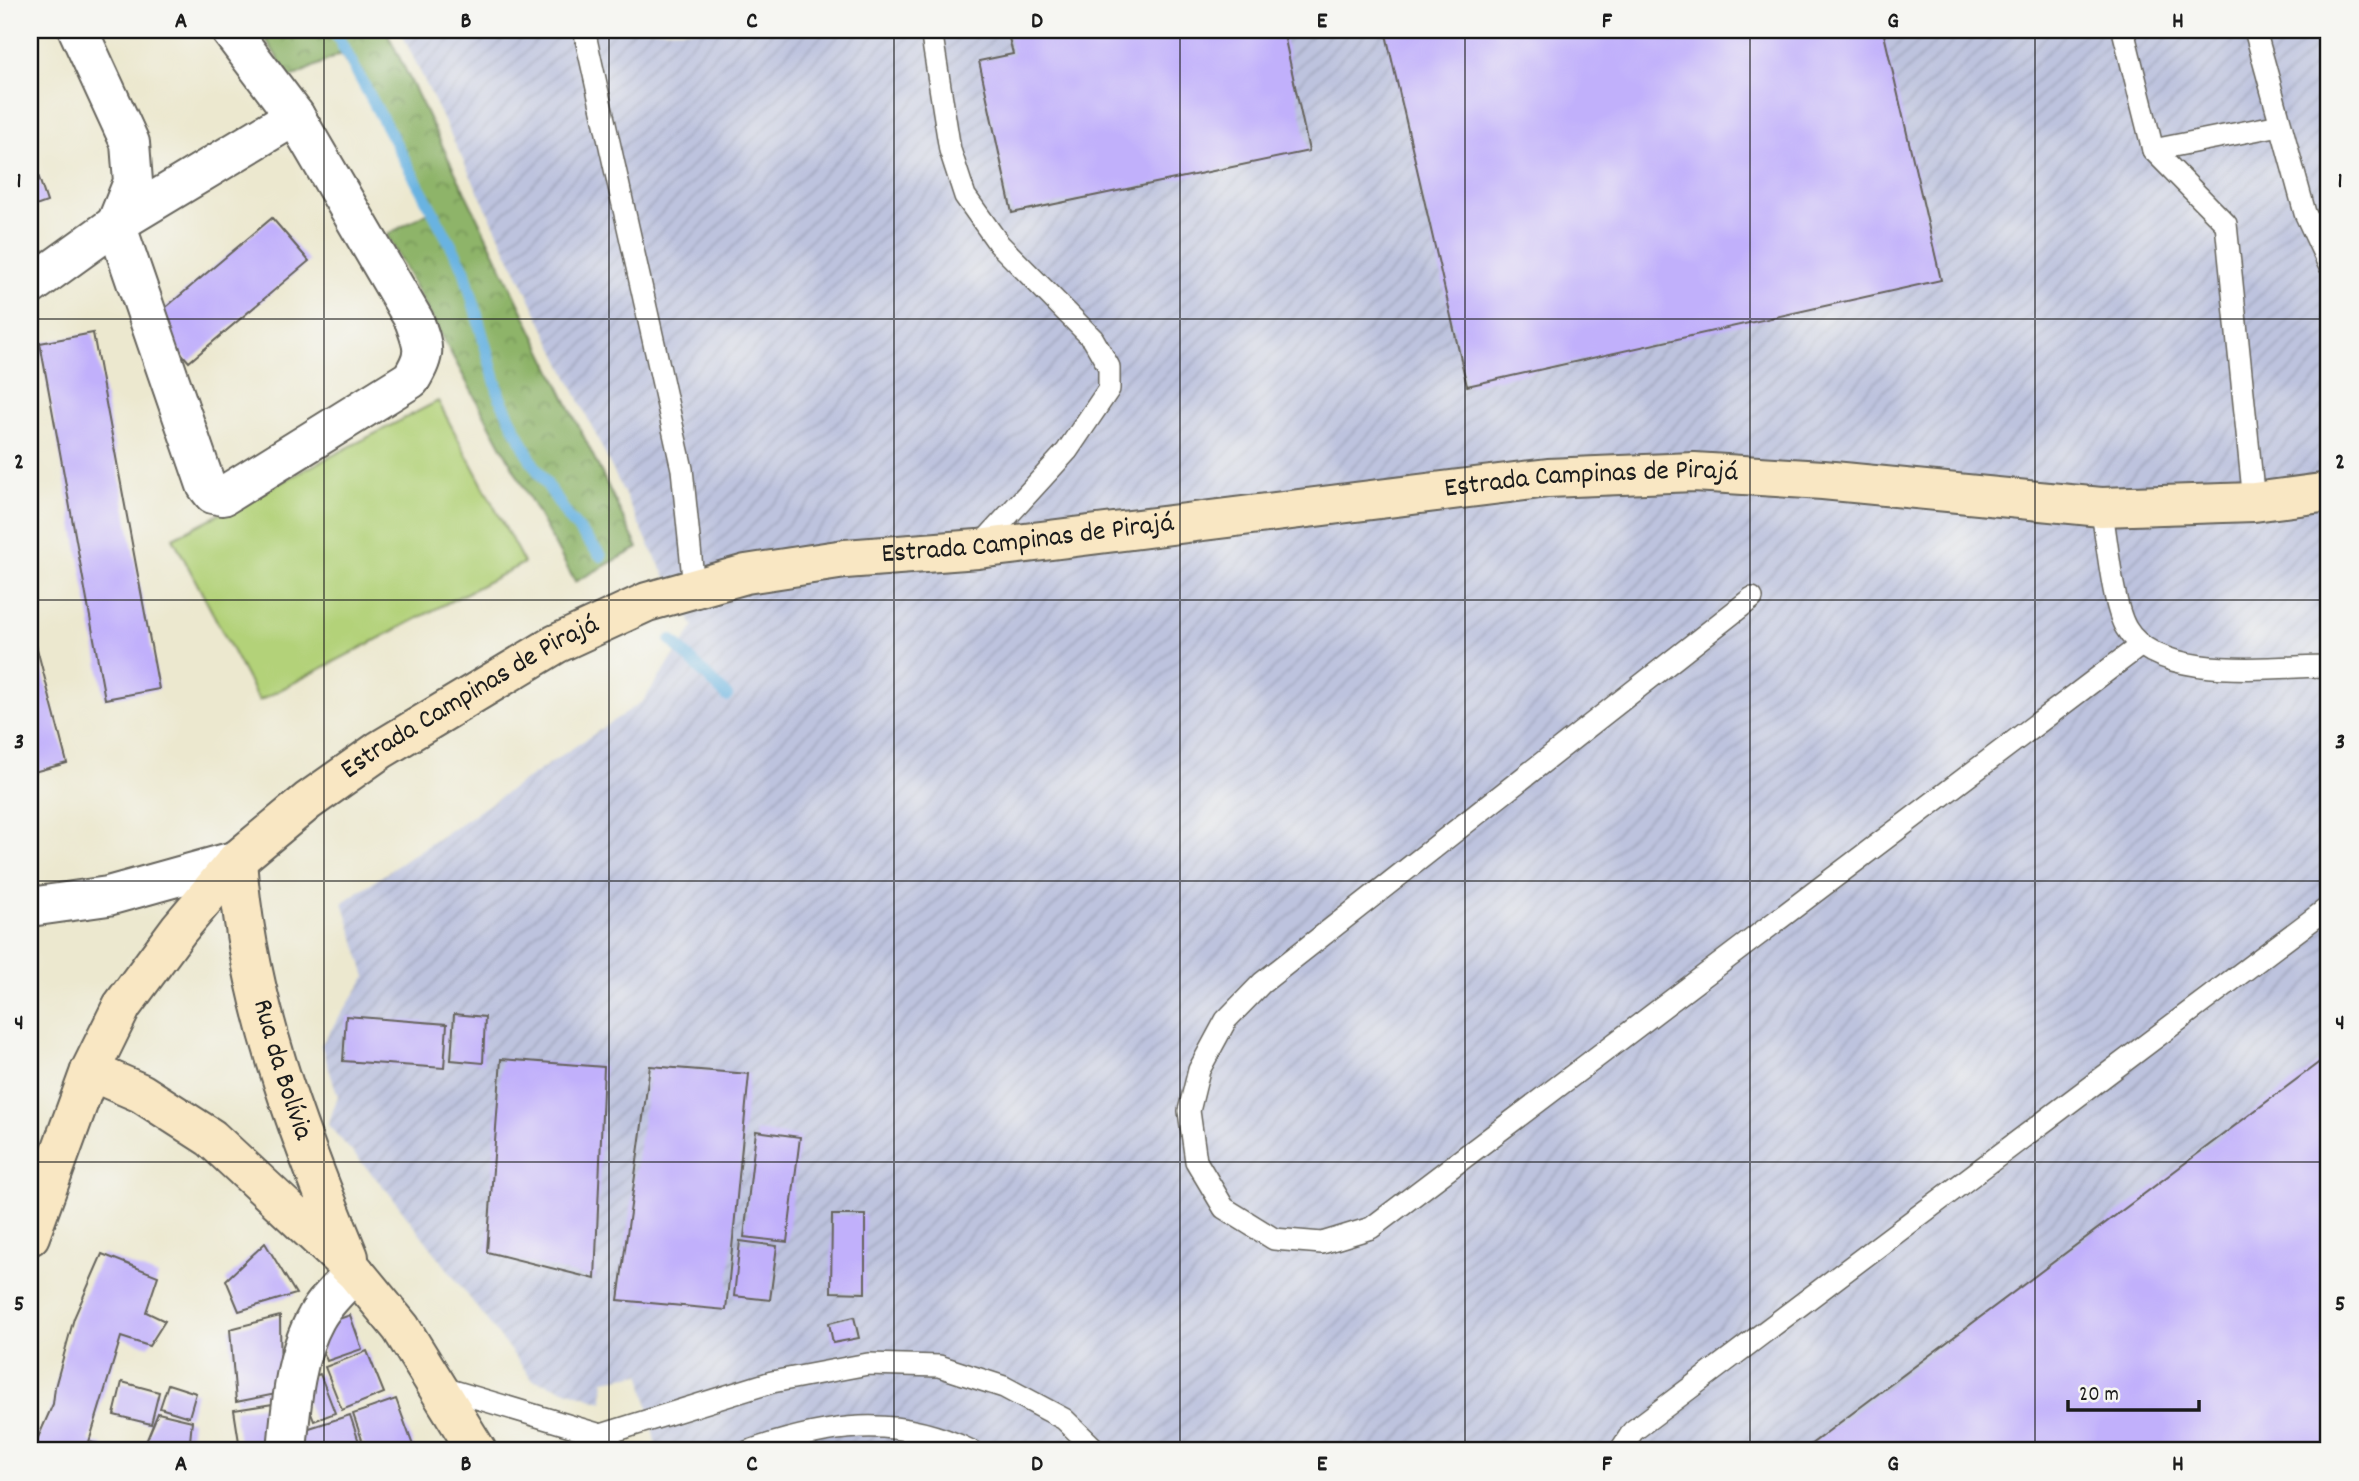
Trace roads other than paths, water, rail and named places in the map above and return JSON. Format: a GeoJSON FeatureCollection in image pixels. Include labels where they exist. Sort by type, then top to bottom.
{"type":"FeatureCollection","features":[{"type":"Feature","properties":{"kind":"main road","name":"Estrada Campinas de Pirajá"},"geometry":{"type":"LineString","coordinates":[[30,1236],[90,1071],[122,1006],[179,929],[237,860],[308,801],[380,750],[556,644],[602,620],[647,602],[746,574],[845,559],[978,549],[1548,478],[1694,472],[1824,480],[2102,507],[2254,502],[2329,492]]}},
{"type":"Feature","properties":{"kind":"main road","name":"Rua da Bolívia"},"geometry":{"type":"LineString","coordinates":[[237,860],[240,906],[256,994],[281,1080],[310,1162],[355,1272]]}},
{"type":"Feature","properties":{"kind":"main road","name":"Rua da Bolívia"},"geometry":{"type":"LineString","coordinates":[[90,1071],[141,1093],[211,1138],[355,1272],[401,1328],[440,1387],[477,1451]]}},
{"type":"Feature","properties":{"kind":"street"},"geometry":{"type":"LineString","coordinates":[[78,30],[130,142],[133,182],[116,224],[206,485],[214,494],[223,496],[411,379],[422,360],[424,346],[415,320],[295,116],[230,30]]}},
{"type":"Feature","properties":{"kind":"street"},"geometry":{"type":"LineString","coordinates":[[30,286],[116,224],[295,116]]}},
{"type":"Feature","properties":{"kind":"street"},"geometry":{"type":"LineString","coordinates":[[30,907],[108,896],[237,860]]}},
{"type":"Feature","properties":{"kind":"street"},"geometry":{"type":"LineString","coordinates":[[287,1451],[295,1385],[316,1317],[355,1272]]}},
{"type":"Feature","properties":{"kind":"lane"},"geometry":{"type":"LineString","coordinates":[[583,30],[682,469],[694,588]]}},
{"type":"Feature","properties":{"kind":"lane"},"geometry":{"type":"LineString","coordinates":[[931,30],[950,150],[965,196],[999,244],[1093,340],[1109,368],[1109,389],[1067,451],[978,549]]}},
{"type":"Feature","properties":{"kind":"lane"},"geometry":{"type":"LineString","coordinates":[[2123,30],[2153,150],[2226,224],[2254,502]]}},
{"type":"Feature","properties":{"kind":"lane"},"geometry":{"type":"LineString","coordinates":[[2255,30],[2305,213],[2329,265]]}},
{"type":"Feature","properties":{"kind":"lane"},"geometry":{"type":"LineString","coordinates":[[2153,150],[2280,125]]}},
{"type":"Feature","properties":{"kind":"lane"},"geometry":{"type":"LineString","coordinates":[[2102,507],[2123,618],[2126,627],[2141,645],[2169,661],[2208,667],[2329,666]]}},
{"type":"Feature","properties":{"kind":"lane"},"geometry":{"type":"LineString","coordinates":[[1752,598],[1262,983],[1226,1020],[1199,1070],[1189,1111],[1196,1161],[1224,1208],[1274,1239],[1322,1243],[1371,1228],[2141,645]]}},
{"type":"Feature","properties":{"kind":"lane"},"geometry":{"type":"LineString","coordinates":[[1620,1451],[1633,1432],[2329,906]]}},
{"type":"Feature","properties":{"kind":"lane"},"geometry":{"type":"LineString","coordinates":[[577,1451],[601,1435],[772,1382],[869,1364],[939,1366],[1004,1387],[1063,1419],[1097,1451]]}},
{"type":"Feature","properties":{"kind":"lane"},"geometry":{"type":"LineString","coordinates":[[440,1387],[601,1435]]}},
{"type":"Feature","properties":{"kind":"lane"},"geometry":{"type":"LineString","coordinates":[[749,1451],[796,1435],[851,1426],[896,1428],[943,1437],[971,1451]]}},
{"type":"Feature","properties":{"kind":"waterway"},"geometry":{"type":"LineString","coordinates":[[334,30],[464,269],[500,398],[532,462],[569,518],[601,556]]}},
{"type":"Feature","properties":{"kind":"waterway"},"geometry":{"type":"LineString","coordinates":[[671,640],[727,696]]}}]}
